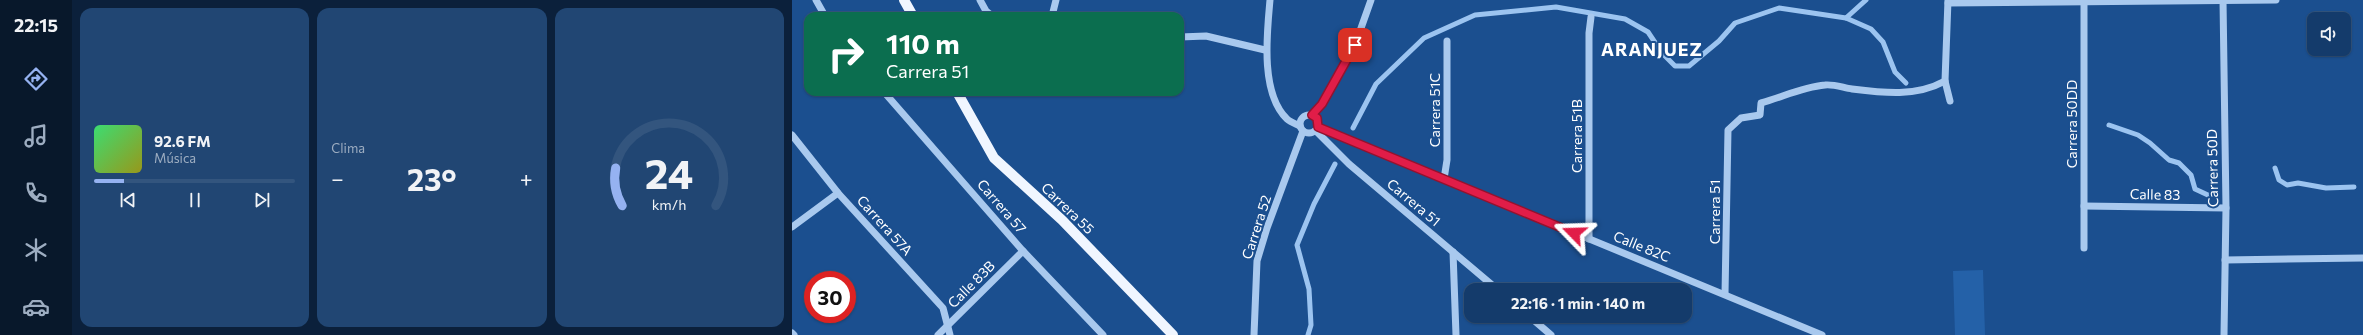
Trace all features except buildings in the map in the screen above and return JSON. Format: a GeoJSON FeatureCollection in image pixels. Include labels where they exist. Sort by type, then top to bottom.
{"type":"FeatureCollection","features":[{"type":"Feature","properties":{"kind":"main road"},"geometry":{"type":"LineString","coordinates":[[904,0],[912,12]]}},
{"type":"Feature","properties":{"kind":"main road","name":"Carrera 55"},"geometry":{"type":"LineString","coordinates":[[958,96],[994,158],[1062,220],[1173,335]]}},
{"type":"Feature","properties":{"kind":"street"},"geometry":{"type":"LineString","coordinates":[[816,0],[823,12]]}},
{"type":"Feature","properties":{"kind":"street"},"geometry":{"type":"LineString","coordinates":[[980,0],[987,12]]}},
{"type":"Feature","properties":{"kind":"street"},"geometry":{"type":"LineString","coordinates":[[1053,12],[1056,0]]}},
{"type":"Feature","properties":{"kind":"street"},"geometry":{"type":"LineString","coordinates":[[1270,0],[1265,50],[1268,72],[1280,110],[1287,120],[1311,134],[1317,129],[1317,118],[1312,115]]}},
{"type":"Feature","properties":{"kind":"street"},"geometry":{"type":"LineString","coordinates":[[1302,129],[1303,118],[1312,115],[1322,104],[1355,45],[1371,0]]}},
{"type":"Feature","properties":{"kind":"street","name":"Carrera 50D"},"geometry":{"type":"LineString","coordinates":[[2223,0],[2226,208],[2224,335]]}},
{"type":"Feature","properties":{"kind":"street"},"geometry":{"type":"LineString","coordinates":[[1950,101],[1945,81],[1948,2],[2276,0]]}},
{"type":"Feature","properties":{"kind":"street","name":"Carrera 50DD"},"geometry":{"type":"LineString","coordinates":[[2084,1],[2084,248]]}},
{"type":"Feature","properties":{"kind":"street","name":"Carrera 51B"},"geometry":{"type":"LineString","coordinates":[[1589,239],[1589,33],[1591,17]]}},
{"type":"Feature","properties":{"kind":"street"},"geometry":{"type":"LineString","coordinates":[[1184,36],[1206,36],[1265,50]]}},
{"type":"Feature","properties":{"kind":"street","name":"Carrera 51C"},"geometry":{"type":"LineString","coordinates":[[1444,179],[1446,160],[1447,41]]}},
{"type":"Feature","properties":{"kind":"street","name":"Carrera 51"},"geometry":{"type":"LineString","coordinates":[[1725,294],[1728,130],[1741,118],[1760,115],[1761,103],[1782,98],[1787,94],[1808,87],[1827,85],[1897,93],[1933,87],[1945,81]]}},
{"type":"Feature","properties":{"kind":"street","name":"Carrera 57"},"geometry":{"type":"LineString","coordinates":[[887,96],[1023,251],[1102,335]]}},
{"type":"Feature","properties":{"kind":"street","name":"Carrera 52"},"geometry":{"type":"LineString","coordinates":[[1254,335],[1257,261],[1302,129]]}},
{"type":"Feature","properties":{"kind":"street","name":"Carrera 51"},"geometry":{"type":"LineString","coordinates":[[1317,129],[1349,164],[1490,283]]}},
{"type":"Feature","properties":{"kind":"street","name":"Calle 82C"},"geometry":{"type":"LineString","coordinates":[[1317,129],[1444,179],[1822,335]]}},
{"type":"Feature","properties":{"kind":"street","name":"Carrera 57A"},"geometry":{"type":"LineString","coordinates":[[792,135],[838,192],[943,308],[950,335]]}},
{"type":"Feature","properties":{"kind":"street"},"geometry":{"type":"LineString","coordinates":[[792,227],[838,192]]}},
{"type":"Feature","properties":{"kind":"street","name":"Calle 83"},"geometry":{"type":"LineString","coordinates":[[2084,206],[2226,208]]}},
{"type":"Feature","properties":{"kind":"street","name":"Calle 83B"},"geometry":{"type":"LineString","coordinates":[[938,335],[1023,251]]}},
{"type":"Feature","properties":{"kind":"street"},"geometry":{"type":"LineString","coordinates":[[1453,252],[1456,335]]}},
{"type":"Feature","properties":{"kind":"street"},"geometry":{"type":"LineString","coordinates":[[2225,260],[2363,258]]}},
{"type":"Feature","properties":{"kind":"street"},"geometry":{"type":"LineString","coordinates":[[1537,323],[1551,335]]}},
{"type":"Feature","properties":{"kind":"shaded area"},"geometry":{"type":"Polygon","coordinates":[[[1983,270],[1985,335],[1955,335],[1953,271],[1983,270]]]}},
{"type":"Feature","properties":{"kind":"waterway"},"geometry":{"type":"LineString","coordinates":[[1353,128],[1376,84],[1424,38],[1475,15],[1556,7],[1625,19],[1648,32],[1662,53],[1675,66],[1689,66],[1719,41],[1735,23],[1779,8],[1846,18],[1866,0]]}},
{"type":"Feature","properties":{"kind":"waterway"},"geometry":{"type":"LineString","coordinates":[[1846,18],[1871,29],[1883,42],[1895,72],[1906,83]]}},
{"type":"Feature","properties":{"kind":"waterway"},"geometry":{"type":"LineString","coordinates":[[2109,125],[2138,135],[2150,143],[2169,160],[2179,163],[2191,175],[2195,189],[2210,196]]}},
{"type":"Feature","properties":{"kind":"waterway"},"geometry":{"type":"LineString","coordinates":[[1308,335],[1311,325],[1309,289],[1297,245],[1314,204],[1335,164]]}},
{"type":"Feature","properties":{"kind":"waterway"},"geometry":{"type":"LineString","coordinates":[[2275,168],[2279,180],[2287,185],[2298,183],[2326,188],[2354,187]]}},
{"type":"Feature","properties":{"kind":"district","name":"ARANJUEZ"},"geometry":{"type":"Point","coordinates":[1652,49]}},
{"type":"Feature","properties":{"kind":"route"},"geometry":{"type":"LineString","coordinates":[[1355,45],[1322,104],[1312,115],[1317,118],[1319,124],[1318,127],[1574,233]]}}]}
